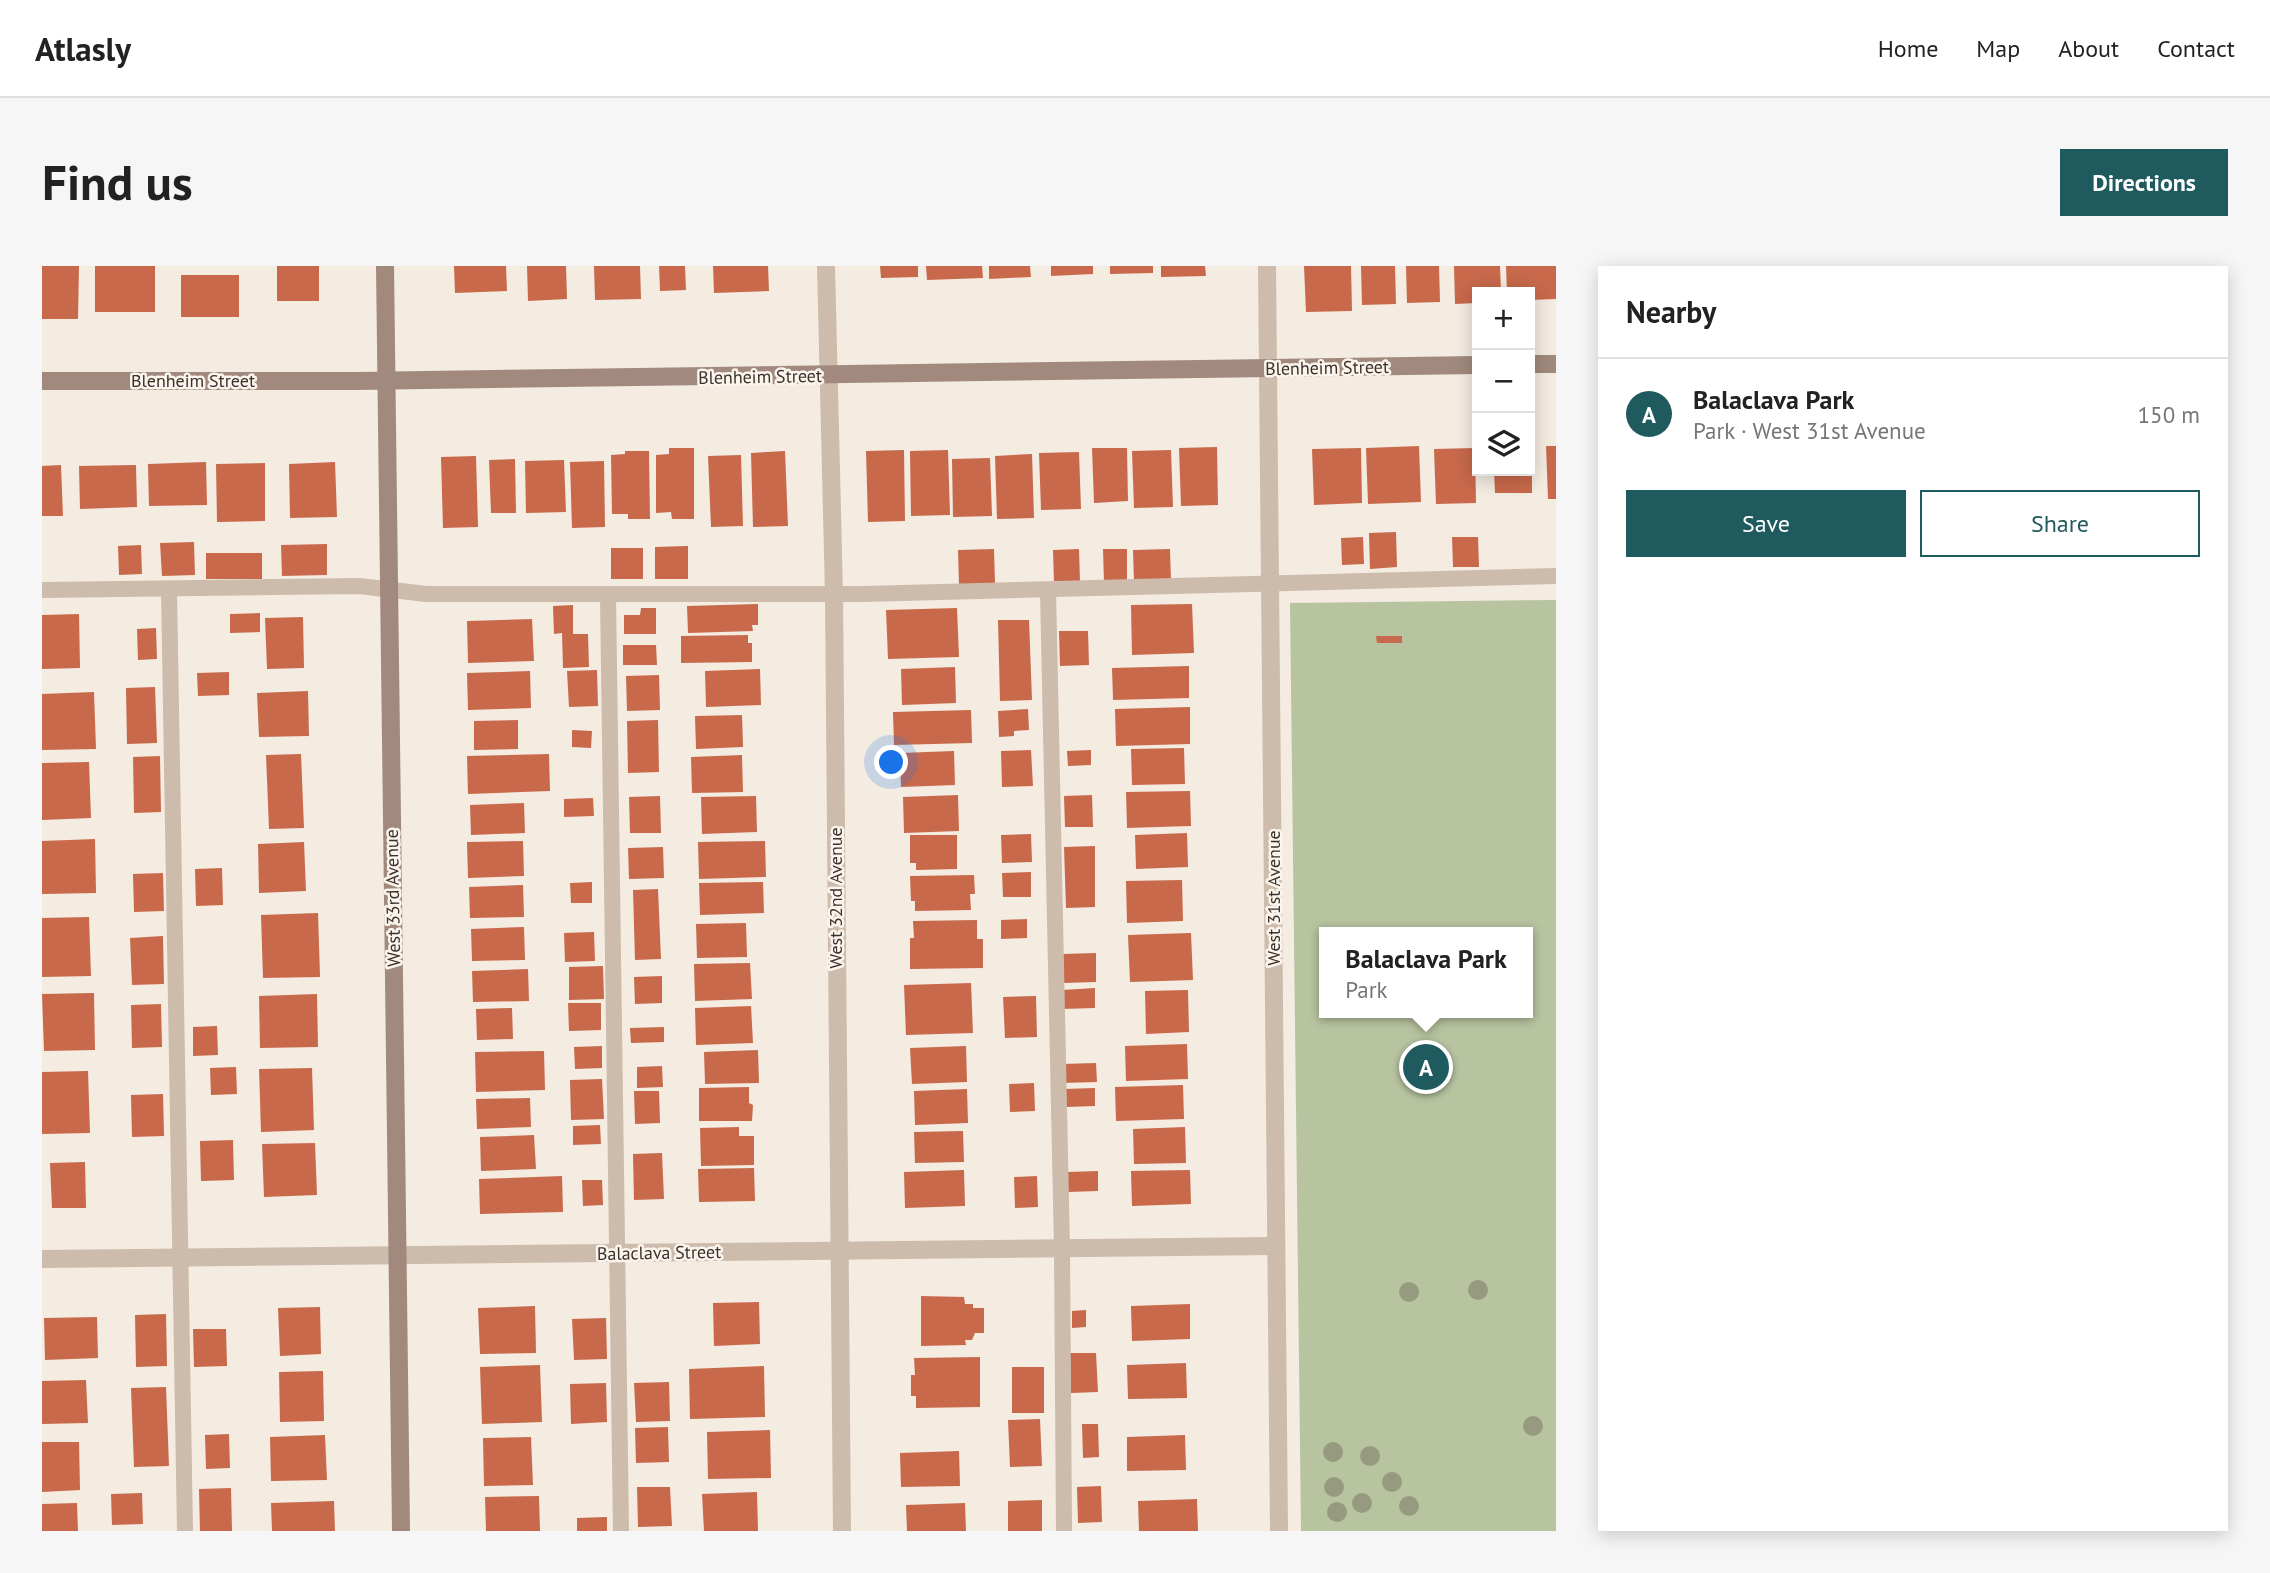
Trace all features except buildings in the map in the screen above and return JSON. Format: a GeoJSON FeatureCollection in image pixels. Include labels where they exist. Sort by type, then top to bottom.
{"type":"FeatureCollection","features":[{"type":"Feature","properties":{"kind":"street","name":"West 33rd Avenue"},"geometry":{"type":"LineString","coordinates":[[386,266],[401,1531]]}},
{"type":"Feature","properties":{"kind":"street","name":"West 32nd Avenue"},"geometry":{"type":"LineString","coordinates":[[826,266],[834,594],[842,1531]]}},
{"type":"Feature","properties":{"kind":"street","name":"West 31st Avenue"},"geometry":{"type":"LineString","coordinates":[[1268,266],[1279,1531]]}},
{"type":"Feature","properties":{"kind":"street"},"geometry":{"type":"LineString","coordinates":[[1535,365],[1556,364]]}},
{"type":"Feature","properties":{"kind":"street","name":"Blenheim Street"},"geometry":{"type":"LineString","coordinates":[[42,381],[387,381],[1472,365]]}},
{"type":"Feature","properties":{"kind":"street","name":"Balaclava Street"},"geometry":{"type":"LineString","coordinates":[[42,1259],[1276,1246]]}},
{"type":"Feature","properties":{"kind":"lane"},"geometry":{"type":"LineString","coordinates":[[42,590],[359,586],[426,594],[834,594],[1556,576]]}},
{"type":"Feature","properties":{"kind":"lane"},"geometry":{"type":"LineString","coordinates":[[169,589],[184,1531]]}},
{"type":"Feature","properties":{"kind":"lane"},"geometry":{"type":"LineString","coordinates":[[1048,590],[1062,1248],[1064,1531]]}},
{"type":"Feature","properties":{"kind":"lane"},"geometry":{"type":"LineString","coordinates":[[608,594],[621,1531]]}},
{"type":"Feature","properties":{"kind":"green space"},"geometry":{"type":"Polygon","coordinates":[[[1556,600],[1556,1531],[1301,1531],[1290,603],[1556,600]]]}},
{"type":"Feature","properties":{"kind":"place","name":"Balaclava Park"},"geometry":{"type":"Point","coordinates":[1426,1067]}}]}
